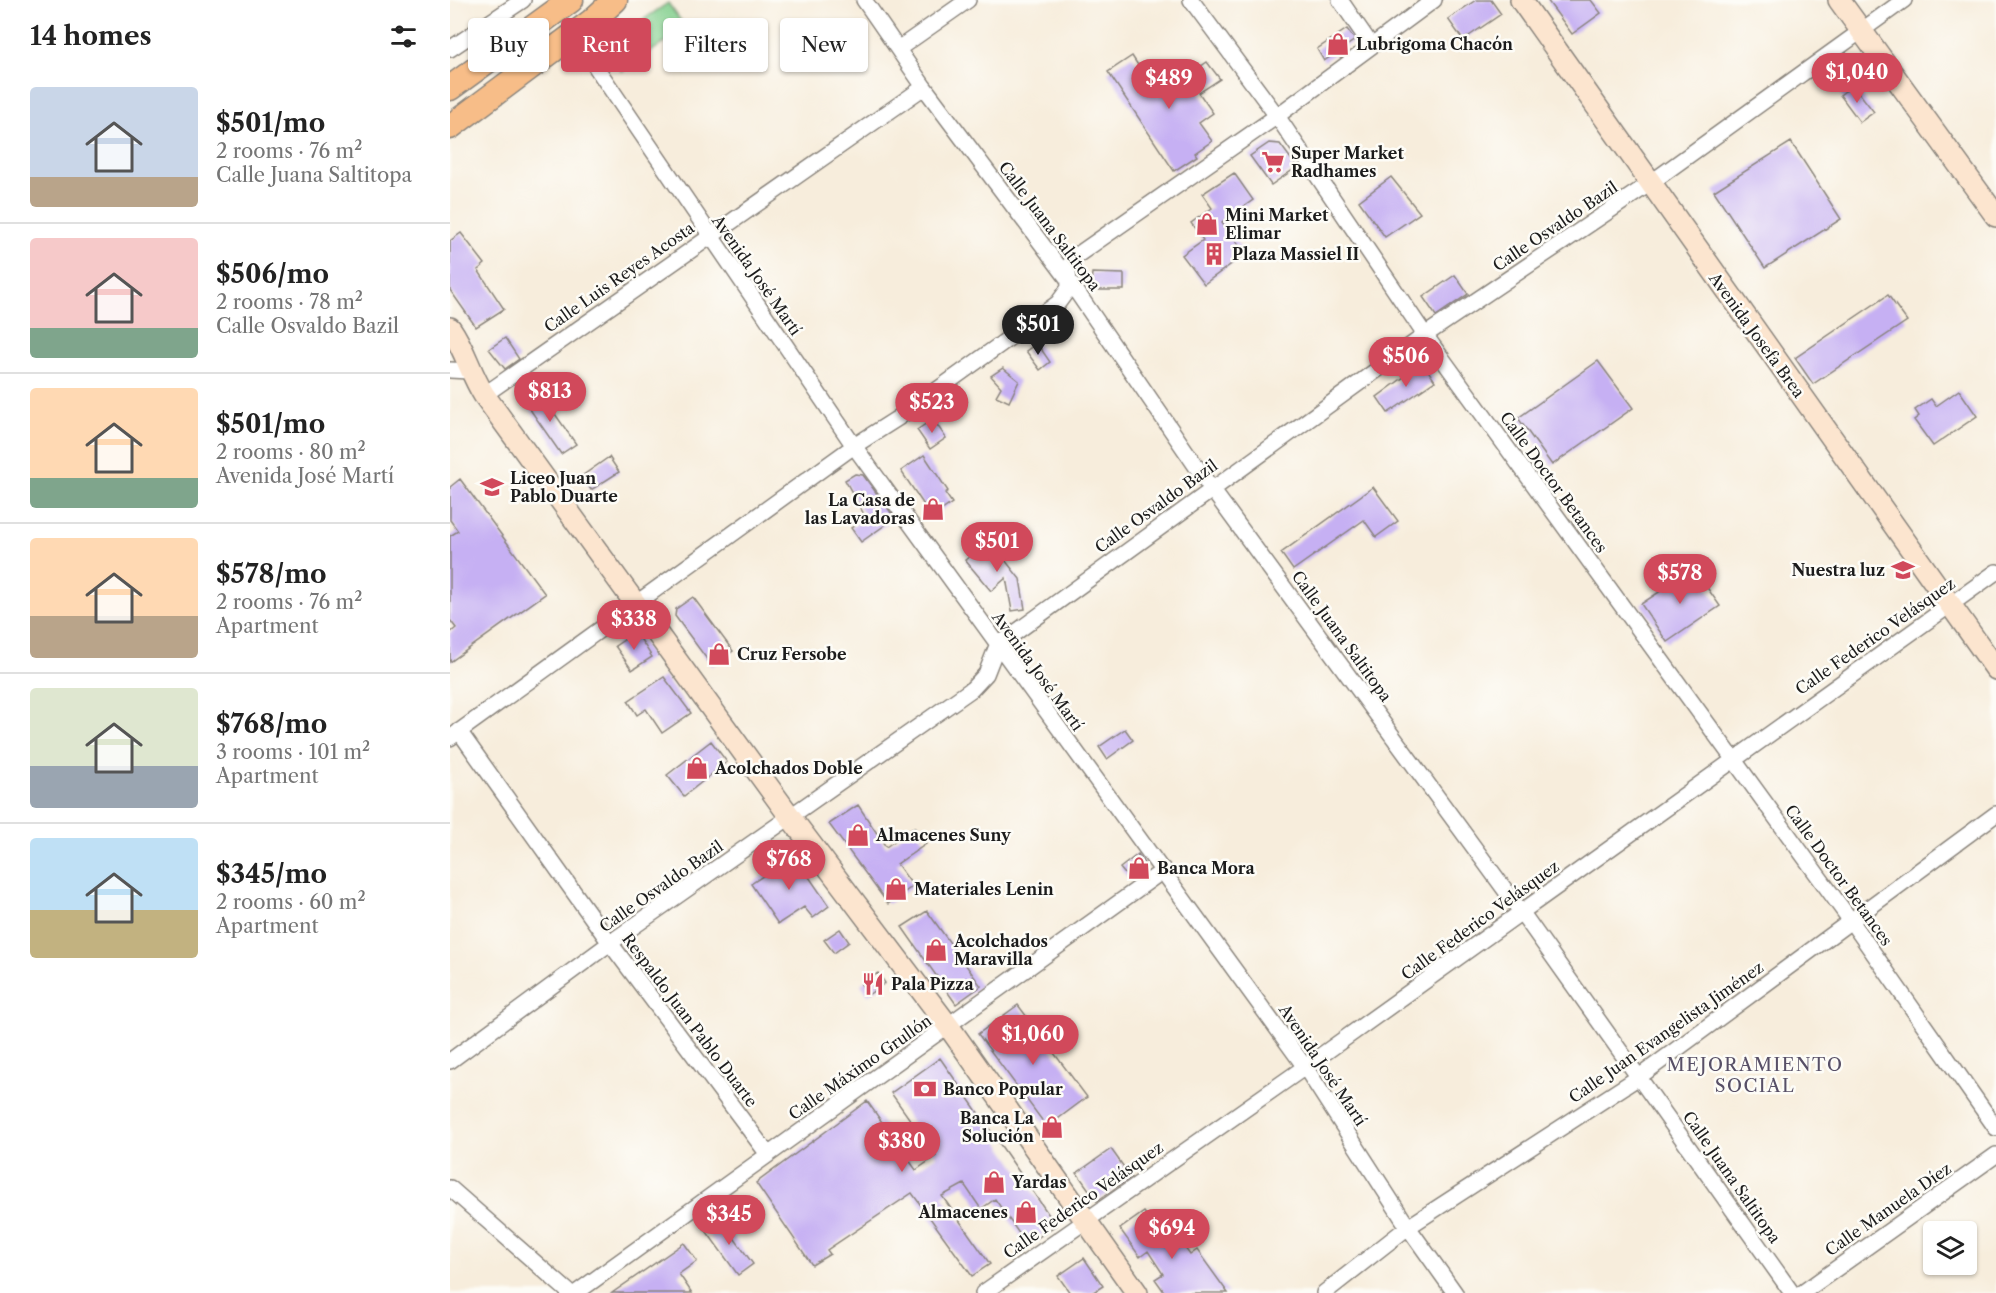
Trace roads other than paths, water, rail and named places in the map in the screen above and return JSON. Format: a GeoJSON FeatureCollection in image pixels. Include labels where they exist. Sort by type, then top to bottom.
{"type":"FeatureCollection","features":[{"type":"Feature","properties":{"kind":"main road"},"geometry":{"type":"LineString","coordinates":[[450,88],[571,0]]}},
{"type":"Feature","properties":{"kind":"main road"},"geometry":{"type":"LineString","coordinates":[[450,127],[592,21],[615,0]]}},
{"type":"Feature","properties":{"kind":"main road","name":"Avenida Josefa Brea"},"geometry":{"type":"LineString","coordinates":[[1521,0],[1649,184],[1996,669]]}},
{"type":"Feature","properties":{"kind":"main road"},"geometry":{"type":"LineString","coordinates":[[1839,0],[1996,216]]}},
{"type":"Feature","properties":{"kind":"main road"},"geometry":{"type":"LineString","coordinates":[[450,328],[461,344],[460,370]]}},
{"type":"Feature","properties":{"kind":"main road"},"geometry":{"type":"LineString","coordinates":[[450,355],[460,370],[484,395],[790,818],[948,1027],[1083,1221],[1137,1293]]}},
{"type":"Feature","properties":{"kind":"street"},"geometry":{"type":"LineString","coordinates":[[450,49],[523,0]]}},
{"type":"Feature","properties":{"kind":"street","name":"Calle Juana Saltitopa"},"geometry":{"type":"LineString","coordinates":[[864,0],[924,87],[1068,279],[1211,488],[1521,913],[1792,1293]]}},
{"type":"Feature","properties":{"kind":"street"},"geometry":{"type":"LineString","coordinates":[[898,49],[968,0]]}},
{"type":"Feature","properties":{"kind":"street","name":"Calle Doctor Betances"},"geometry":{"type":"LineString","coordinates":[[1191,0],[1277,116],[1425,335],[1851,921],[1996,1128]]}},
{"type":"Feature","properties":{"kind":"street"},"geometry":{"type":"LineString","coordinates":[[1340,0],[1371,45]]}},
{"type":"Feature","properties":{"kind":"street"},"geometry":{"type":"LineString","coordinates":[[455,734],[854,446],[898,418],[1058,303],[1069,288],[1068,267],[1076,256],[1277,116],[1434,0]]}},
{"type":"Feature","properties":{"kind":"street","name":"Calle Osvaldo Bazil"},"geometry":{"type":"LineString","coordinates":[[450,1061],[610,943],[972,689],[986,674],[997,646],[1211,488],[1425,335],[1649,184],[1904,0]]}},
{"type":"Feature","properties":{"kind":"street","name":"Avenida José Martí"},"geometry":{"type":"LineString","coordinates":[[599,72],[854,446],[997,646],[1164,870],[1305,1067],[1408,1227],[1455,1293]]}},
{"type":"Feature","properties":{"kind":"street","name":"Calle Luis Reyes Acosta"},"geometry":{"type":"LineString","coordinates":[[484,395],[924,87]]}},
{"type":"Feature","properties":{"kind":"street","name":"Calle Federico Velásquez"},"geometry":{"type":"LineString","coordinates":[[983,1293],[1305,1067],[1996,572]]}},
{"type":"Feature","properties":{"kind":"street","name":"Respaldo Juan Pablo Duarte"},"geometry":{"type":"LineString","coordinates":[[455,734],[767,1154]]}},
{"type":"Feature","properties":{"kind":"street","name":"Calle Juan Evangelista Jiménez"},"geometry":{"type":"LineString","coordinates":[[1324,1293],[1408,1227],[1639,1077],[1996,814]]}},
{"type":"Feature","properties":{"kind":"street","name":"Calle Máximo Grullón"},"geometry":{"type":"LineString","coordinates":[[576,1293],[1164,870]]}},
{"type":"Feature","properties":{"kind":"street","name":"Calle Manuela Díez"},"geometry":{"type":"LineString","coordinates":[[1802,1293],[1996,1155]]}},
{"type":"Feature","properties":{"kind":"street"},"geometry":{"type":"LineString","coordinates":[[450,1188],[570,1293]]}},
{"type":"Feature","properties":{"kind":"place","name":"Lubrigoma Chacón"},"geometry":{"type":"Point","coordinates":[1338,44]}},
{"type":"Feature","properties":{"kind":"place","name":"Super Market Radhames"},"geometry":{"type":"Point","coordinates":[1273,162]}},
{"type":"Feature","properties":{"kind":"place","name":"Mini Market Elimar"},"geometry":{"type":"Point","coordinates":[1207,224]}},
{"type":"Feature","properties":{"kind":"place","name":"Plaza Massiel II"},"geometry":{"type":"Point","coordinates":[1214,254]}},
{"type":"Feature","properties":{"kind":"place","name":"Liceo Juan Pablo Duarte"},"geometry":{"type":"Point","coordinates":[492,487]}},
{"type":"Feature","properties":{"kind":"place","name":"La Casa de las Lavadoras"},"geometry":{"type":"Point","coordinates":[933,509]}},
{"type":"Feature","properties":{"kind":"place","name":"Nuestra luz"},"geometry":{"type":"Point","coordinates":[1903,570]}},
{"type":"Feature","properties":{"kind":"place","name":"Cruz Fersobe"},"geometry":{"type":"Point","coordinates":[719,654]}},
{"type":"Feature","properties":{"kind":"place","name":"Acolchados Doble"},"geometry":{"type":"Point","coordinates":[697,768]}},
{"type":"Feature","properties":{"kind":"place","name":"Almacenes Suny"},"geometry":{"type":"Point","coordinates":[858,835]}},
{"type":"Feature","properties":{"kind":"place","name":"Banca Mora"},"geometry":{"type":"Point","coordinates":[1139,868]}},
{"type":"Feature","properties":{"kind":"place","name":"Materiales Lenin"},"geometry":{"type":"Point","coordinates":[896,889]}},
{"type":"Feature","properties":{"kind":"place","name":"Acolchados Maravilla"},"geometry":{"type":"Point","coordinates":[936,950]}},
{"type":"Feature","properties":{"kind":"place","name":"Pala Pizza"},"geometry":{"type":"Point","coordinates":[873,984]}},
{"type":"Feature","properties":{"kind":"place","name":"Banco Popular"},"geometry":{"type":"Point","coordinates":[925,1089]}},
{"type":"Feature","properties":{"kind":"place","name":"Banca La Solución"},"geometry":{"type":"Point","coordinates":[1052,1127]}},
{"type":"Feature","properties":{"kind":"place","name":"Yardas"},"geometry":{"type":"Point","coordinates":[994,1182]}},
{"type":"Feature","properties":{"kind":"place","name":"Almacenes"},"geometry":{"type":"Point","coordinates":[1026,1212]}},
{"type":"Feature","properties":{"kind":"district","name":"MEJORAMIENTO SOCIAL"},"geometry":{"type":"Point","coordinates":[1755,1075]}}]}
